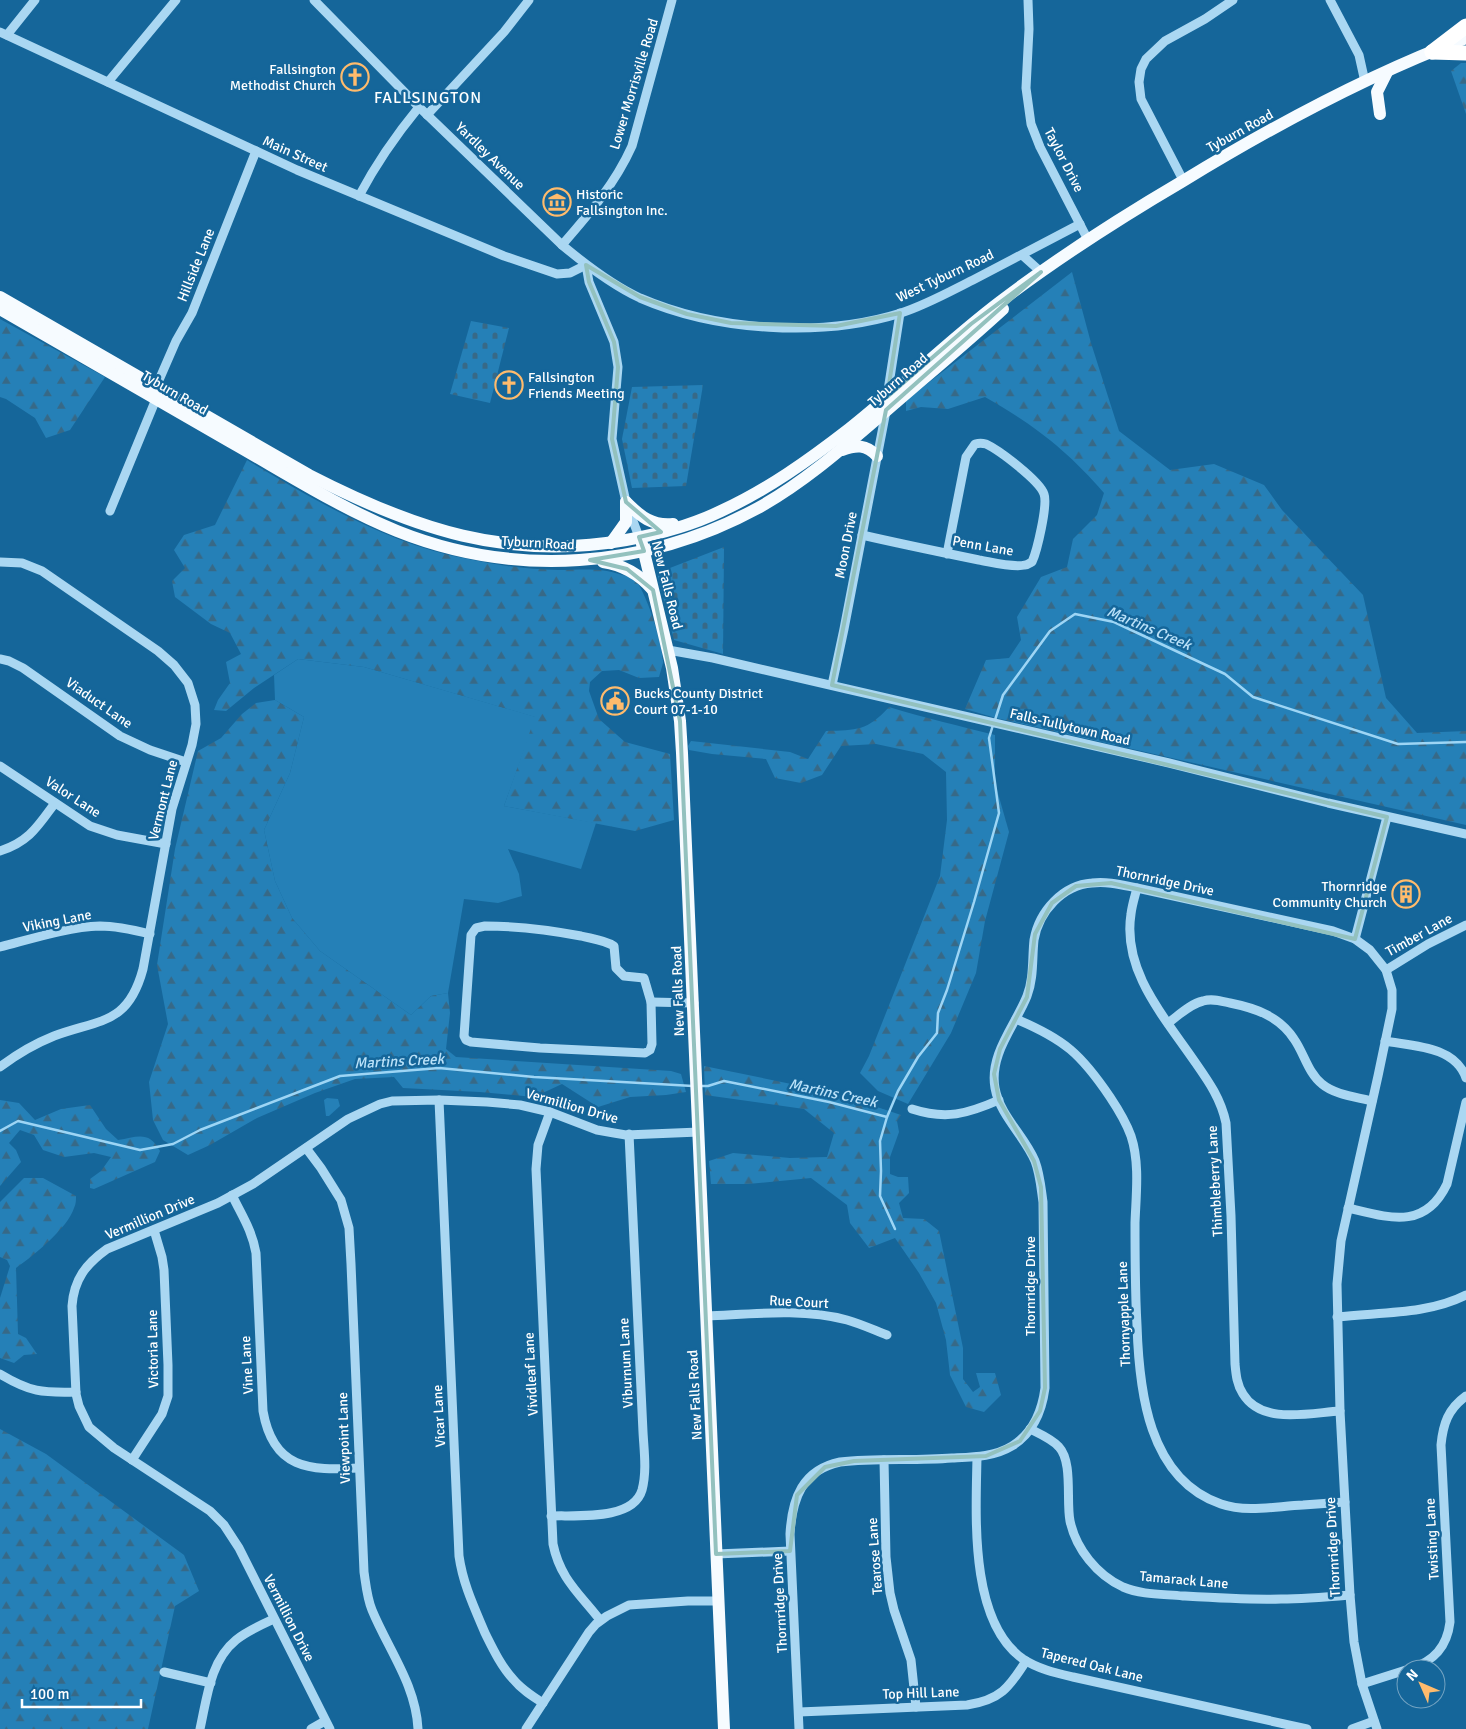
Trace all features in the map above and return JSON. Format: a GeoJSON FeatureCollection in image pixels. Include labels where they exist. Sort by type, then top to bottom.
{"type":"FeatureCollection","features":[{"type":"Feature","properties":{"kind":"highway"},"geometry":{"type":"LineString","coordinates":[[1432,52],[1466,26]]}},
{"type":"Feature","properties":{"kind":"highway"},"geometry":{"type":"LineString","coordinates":[[1432,52],[1466,53]]}},
{"type":"Feature","properties":{"kind":"main road","name":"Tyburn Road"},"geometry":{"type":"LineString","coordinates":[[0,309],[334,488],[396,515],[425,526],[469,538],[517,546],[572,546],[610,543],[696,522],[735,504],[771,484],[842,433],[887,397],[971,324],[1088,238],[1183,180],[1264,134],[1365,82],[1466,38]]}},
{"type":"Feature","properties":{"kind":"main road"},"geometry":{"type":"LineString","coordinates":[[1380,114],[1377,92],[1387,72]]}},
{"type":"Feature","properties":{"kind":"main road","name":"Tyburn Road"},"geometry":{"type":"LineString","coordinates":[[0,297],[339,503],[370,519],[413,537],[457,550],[484,555],[544,561],[590,560],[644,552],[681,541],[734,520],[780,495],[840,450],[982,327],[1041,272]]}},
{"type":"Feature","properties":{"kind":"main road"},"geometry":{"type":"LineString","coordinates":[[840,450],[857,445],[864,446],[877,456]]}},
{"type":"Feature","properties":{"kind":"main road"},"geometry":{"type":"LineString","coordinates":[[626,502],[638,514],[652,523],[671,525],[696,522]]}},
{"type":"Feature","properties":{"kind":"main road"},"geometry":{"type":"LineString","coordinates":[[610,543],[626,522],[626,502]]}},
{"type":"Feature","properties":{"kind":"main road","name":"New Falls Road"},"geometry":{"type":"LineString","coordinates":[[639,537],[668,650],[680,721],[694,1004],[724,1729]]}},
{"type":"Feature","properties":{"kind":"main road"},"geometry":{"type":"LineString","coordinates":[[590,560],[627,569],[645,580],[653,590]]}},
{"type":"Feature","properties":{"kind":"street"},"geometry":{"type":"LineString","coordinates":[[4,34],[35,0]]}},
{"type":"Feature","properties":{"kind":"street"},"geometry":{"type":"LineString","coordinates":[[108,82],[176,0]]}},
{"type":"Feature","properties":{"kind":"street"},"geometry":{"type":"LineString","coordinates":[[427,115],[504,32],[529,0]]}},
{"type":"Feature","properties":{"kind":"street","name":"Lower Morrisville Road"},"geometry":{"type":"LineString","coordinates":[[562,245],[602,199],[624,165],[635,137],[672,0]]}},
{"type":"Feature","properties":{"kind":"street","name":"Taylor Drive"},"geometry":{"type":"LineString","coordinates":[[1028,0],[1029,29],[1026,88],[1030,119],[1040,147],[1088,238]]}},
{"type":"Feature","properties":{"kind":"street"},"geometry":{"type":"LineString","coordinates":[[1183,180],[1147,112],[1139,92],[1139,77],[1146,59],[1160,46],[1233,0]]}},
{"type":"Feature","properties":{"kind":"street"},"geometry":{"type":"LineString","coordinates":[[1330,0],[1359,55],[1365,82]]}},
{"type":"Feature","properties":{"kind":"street","name":"Yardley Avenue"},"geometry":{"type":"LineString","coordinates":[[320,2],[427,115],[562,245],[586,265]]}},
{"type":"Feature","properties":{"kind":"street","name":"Main Street"},"geometry":{"type":"LineString","coordinates":[[4,34],[256,151],[504,256],[556,274],[570,273],[586,265]]}},
{"type":"Feature","properties":{"kind":"street"},"geometry":{"type":"LineString","coordinates":[[359,196],[373,170],[419,107]]}},
{"type":"Feature","properties":{"kind":"street","name":"Hillside Lane"},"geometry":{"type":"LineString","coordinates":[[110,512],[176,341],[192,313],[256,151]]}},
{"type":"Feature","properties":{"kind":"street","name":"West Tyburn Road"},"geometry":{"type":"LineString","coordinates":[[586,265],[640,297],[687,314],[714,321],[804,328],[854,324],[900,314],[927,303],[1080,224]]}},
{"type":"Feature","properties":{"kind":"street"},"geometry":{"type":"LineString","coordinates":[[1022,254],[1041,272]]}},
{"type":"Feature","properties":{"kind":"street","name":"New Falls Road"},"geometry":{"type":"LineString","coordinates":[[586,265],[589,282],[614,342],[618,367],[612,439],[626,502],[639,537]]}},
{"type":"Feature","properties":{"kind":"street"},"geometry":{"type":"LineString","coordinates":[[887,397],[900,314]]}},
{"type":"Feature","properties":{"kind":"street","name":"Moon Drive"},"geometry":{"type":"LineString","coordinates":[[832,685],[886,410]]}},
{"type":"Feature","properties":{"kind":"street","name":"Penn Lane"},"geometry":{"type":"LineString","coordinates":[[862,535],[947,554],[988,562],[1025,566],[1032,562],[1044,512],[1045,498],[1041,487],[1012,462],[984,444],[975,444],[966,457],[947,554]]}},
{"type":"Feature","properties":{"kind":"street","name":"Vermont Lane"},"geometry":{"type":"LineString","coordinates":[[0,562],[22,563],[42,571],[146,642],[174,665],[188,684],[192,694],[196,717],[192,745],[172,809],[150,934],[140,982],[135,993],[123,1008],[109,1018],[94,1025],[67,1032],[34,1045],[0,1066]]}},
{"type":"Feature","properties":{"kind":"street","name":"Falls-Tullytown Road"},"geometry":{"type":"LineString","coordinates":[[668,650],[713,658],[832,685],[1169,763],[1387,817],[1466,834]]}},
{"type":"Feature","properties":{"kind":"street","name":"Viaduct Lane"},"geometry":{"type":"LineString","coordinates":[[0,659],[23,668],[130,741],[186,762]]}},
{"type":"Feature","properties":{"kind":"street","name":"Valor Lane"},"geometry":{"type":"LineString","coordinates":[[0,766],[90,826],[103,831],[166,844]]}},
{"type":"Feature","properties":{"kind":"street"},"geometry":{"type":"LineString","coordinates":[[0,850],[17,844],[31,834],[55,803]]}},
{"type":"Feature","properties":{"kind":"street"},"geometry":{"type":"LineString","coordinates":[[1355,939],[1387,817]]}},
{"type":"Feature","properties":{"kind":"street","name":"Thornridge Drive"},"geometry":{"type":"LineString","coordinates":[[799,1729],[790,1534],[794,1504],[797,1495],[808,1480],[832,1464],[854,1461],[977,1457],[1001,1452],[1012,1446],[1030,1429],[1040,1411],[1045,1388],[1043,1202],[1034,1160],[999,1100],[994,1080],[995,1063],[1031,984],[1036,934],[1045,912],[1052,903],[1068,890],[1084,884],[1111,883],[1333,931],[1355,939],[1370,950],[1386,970],[1390,980],[1392,1000],[1385,1041],[1348,1208],[1338,1263],[1336,1317],[1350,1595],[1355,1649],[1362,1684],[1376,1725]]}},
{"type":"Feature","properties":{"kind":"street","name":"Thimbleberry Lane"},"geometry":{"type":"LineString","coordinates":[[1137,888],[1130,927],[1134,959],[1145,988],[1213,1088],[1224,1111],[1231,1216],[1235,1364],[1239,1386],[1249,1402],[1274,1414],[1340,1411]]}},
{"type":"Feature","properties":{"kind":"street","name":"Timber Lane"},"geometry":{"type":"LineString","coordinates":[[1386,970],[1428,944],[1466,925]]}},
{"type":"Feature","properties":{"kind":"street","name":"Viking Lane"},"geometry":{"type":"LineString","coordinates":[[0,947],[79,928],[100,926],[150,934]]}},
{"type":"Feature","properties":{"kind":"street"},"geometry":{"type":"LineString","coordinates":[[514,926],[607,942],[614,946],[616,968],[624,976],[644,978],[651,1002],[652,1044],[650,1050],[645,1053],[540,1048],[471,1042],[466,1040],[464,1036],[471,935],[476,928],[514,926]]}},
{"type":"Feature","properties":{"kind":"street"},"geometry":{"type":"LineString","coordinates":[[1168,1023],[1194,1004],[1209,1000],[1219,1000],[1257,1009],[1270,1016],[1288,1031],[1322,1085],[1372,1101]]}},
{"type":"Feature","properties":{"kind":"street"},"geometry":{"type":"LineString","coordinates":[[651,1002],[694,1004]]}},
{"type":"Feature","properties":{"kind":"street","name":"Thornyapple Lane"},"geometry":{"type":"LineString","coordinates":[[1016,1019],[1053,1036],[1078,1055],[1097,1078],[1113,1102],[1131,1136],[1136,1159],[1135,1296],[1138,1364],[1144,1402],[1155,1436],[1168,1463],[1198,1493],[1222,1504],[1249,1508],[1345,1502]]}},
{"type":"Feature","properties":{"kind":"street"},"geometry":{"type":"LineString","coordinates":[[1385,1041],[1440,1052],[1455,1060],[1461,1066],[1466,1078]]}},
{"type":"Feature","properties":{"kind":"street","name":"Vermillion Drive"},"geometry":{"type":"LineString","coordinates":[[328,1725],[239,1548],[224,1525],[210,1511],[114,1448],[90,1427],[79,1406],[76,1392],[72,1306],[74,1291],[82,1272],[107,1249],[196,1213],[232,1196],[253,1184],[348,1119],[380,1104],[392,1101],[439,1100],[511,1104],[550,1112],[597,1130],[629,1134],[699,1132]]}},
{"type":"Feature","properties":{"kind":"street","name":"Vicar Lane"},"geometry":{"type":"LineString","coordinates":[[439,1100],[458,1536],[462,1574],[472,1605],[502,1664],[518,1684],[543,1703]]}},
{"type":"Feature","properties":{"kind":"street"},"geometry":{"type":"LineString","coordinates":[[912,1108],[926,1113],[952,1115],[978,1109],[999,1100]]}},
{"type":"Feature","properties":{"kind":"street"},"geometry":{"type":"LineString","coordinates":[[1348,1208],[1409,1217],[1423,1213],[1431,1208],[1448,1184],[1466,1102]]}},
{"type":"Feature","properties":{"kind":"street","name":"Vividleaf Lane"},"geometry":{"type":"LineString","coordinates":[[550,1112],[538,1145],[536,1169],[553,1544],[559,1567],[566,1580],[600,1620]]}},
{"type":"Feature","properties":{"kind":"street","name":"Viburnum Lane"},"geometry":{"type":"LineString","coordinates":[[551,1516],[611,1513],[622,1510],[636,1500],[640,1495],[643,1485],[644,1441],[629,1134]]}},
{"type":"Feature","properties":{"kind":"street","name":"Viewpoint Lane"},"geometry":{"type":"LineString","coordinates":[[306,1148],[337,1192],[349,1228],[366,1590],[372,1610],[410,1688],[418,1729]]}},
{"type":"Feature","properties":{"kind":"street","name":"Vine Lane"},"geometry":{"type":"LineString","coordinates":[[232,1196],[251,1230],[255,1246],[263,1411],[269,1433],[275,1445],[288,1457],[308,1468],[359,1468]]}},
{"type":"Feature","properties":{"kind":"street","name":"Victoria Lane"},"geometry":{"type":"LineString","coordinates":[[132,1460],[162,1414],[169,1386],[164,1270],[154,1230]]}},
{"type":"Feature","properties":{"kind":"street"},"geometry":{"type":"LineString","coordinates":[[1336,1317],[1420,1309],[1445,1304],[1466,1295]]}},
{"type":"Feature","properties":{"kind":"street","name":"Rue Court"},"geometry":{"type":"LineString","coordinates":[[707,1316],[768,1314],[826,1316],[863,1325],[887,1336]]}},
{"type":"Feature","properties":{"kind":"street"},"geometry":{"type":"LineString","coordinates":[[0,1374],[16,1384],[37,1391],[76,1392]]}},
{"type":"Feature","properties":{"kind":"street","name":"Twisting Lane"},"geometry":{"type":"LineString","coordinates":[[1432,1659],[1446,1642],[1450,1622],[1441,1445],[1447,1416],[1459,1401],[1466,1396]]}},
{"type":"Feature","properties":{"kind":"street","name":"Tamarack Lane"},"geometry":{"type":"LineString","coordinates":[[1030,1429],[1056,1444],[1064,1454],[1068,1474],[1068,1508],[1073,1532],[1093,1565],[1118,1584],[1144,1593],[1204,1597],[1283,1599],[1350,1595]]}},
{"type":"Feature","properties":{"kind":"street","name":"Tapered Oak Lane"},"geometry":{"type":"LineString","coordinates":[[977,1457],[976,1516],[979,1570],[992,1617],[1010,1646],[1026,1661],[1049,1671],[1073,1677],[1307,1729]]}},
{"type":"Feature","properties":{"kind":"street","name":"Tearose Lane"},"geometry":{"type":"LineString","coordinates":[[884,1460],[886,1557],[890,1593],[911,1660],[916,1707]]}},
{"type":"Feature","properties":{"kind":"street"},"geometry":{"type":"LineString","coordinates":[[716,1554],[790,1551]]}},
{"type":"Feature","properties":{"kind":"street"},"geometry":{"type":"LineString","coordinates":[[526,1729],[580,1646],[600,1620],[629,1605],[718,1601]]}},
{"type":"Feature","properties":{"kind":"street"},"geometry":{"type":"LineString","coordinates":[[200,1729],[217,1664],[227,1648],[250,1630],[274,1619]]}},
{"type":"Feature","properties":{"kind":"street","name":"Top Hill Lane"},"geometry":{"type":"LineString","coordinates":[[798,1712],[967,1705],[987,1701],[1005,1689],[1026,1661]]}},
{"type":"Feature","properties":{"kind":"street"},"geometry":{"type":"LineString","coordinates":[[164,1672],[211,1683]]}},
{"type":"Feature","properties":{"kind":"street"},"geometry":{"type":"LineString","coordinates":[[1362,1684],[1396,1673]]}},
{"type":"Feature","properties":{"kind":"street"},"geometry":{"type":"LineString","coordinates":[[311,1729],[328,1725]]}},
{"type":"Feature","properties":{"kind":"street"},"geometry":{"type":"LineString","coordinates":[[1352,1729],[1376,1725]]}},
{"type":"Feature","properties":{"kind":"highlighted area"},"geometry":{"type":"Polygon","coordinates":[[[586,265],[640,297],[687,314],[731,323],[836,326],[900,313],[887,397],[971,324],[1041,272],[886,410],[832,685],[1387,817],[1355,939],[1111,883],[1076,886],[1052,903],[1035,934],[1027,997],[1000,1049],[994,1074],[999,1100],[1034,1161],[1041,1187],[1045,1388],[1040,1411],[1020,1441],[986,1456],[854,1461],[825,1467],[797,1495],[790,1551],[716,1554],[680,721],[653,590],[627,569],[590,560],[644,551],[639,537],[661,532],[626,502],[612,439],[618,367],[614,342],[589,282],[586,265]]]}},
{"type":"Feature","properties":{"kind":"green space"},"geometry":{"type":"Polygon","coordinates":[[[1461,63],[1466,63],[1466,114],[1451,71],[1461,63]]]}},
{"type":"Feature","properties":{"kind":"green space"},"geometry":{"type":"Polygon","coordinates":[[[1072,272],[1091,343],[1119,431],[1170,470],[1214,464],[1264,485],[1282,510],[1363,595],[1386,698],[1417,733],[1466,731],[1466,825],[996,718],[965,709],[986,660],[1009,658],[1021,640],[1017,617],[1041,577],[1067,567],[1073,539],[1097,515],[1104,493],[1077,464],[1049,439],[985,397],[948,409],[921,407],[906,411],[906,400],[1072,272]]]}},
{"type":"Feature","properties":{"kind":"green space"},"geometry":{"type":"Polygon","coordinates":[[[0,319],[105,377],[70,430],[46,438],[35,418],[0,397],[0,319]]]}},
{"type":"Feature","properties":{"kind":"green space"},"geometry":{"type":"Polygon","coordinates":[[[471,321],[509,328],[490,403],[450,394],[471,321]]]}},
{"type":"Feature","properties":{"kind":"green space"},"geometry":{"type":"Polygon","coordinates":[[[703,385],[686,486],[632,488],[622,439],[632,387],[703,385]]]}},
{"type":"Feature","properties":{"kind":"green space"},"geometry":{"type":"Polygon","coordinates":[[[247,460],[299,491],[353,519],[409,543],[438,552],[513,567],[547,570],[598,570],[614,572],[633,578],[638,583],[648,604],[657,632],[663,663],[659,677],[639,678],[619,670],[602,671],[590,682],[589,691],[599,719],[625,742],[670,754],[674,820],[635,831],[504,806],[535,717],[364,667],[298,659],[254,688],[226,711],[214,710],[218,700],[230,683],[226,662],[241,654],[230,633],[211,624],[175,597],[172,581],[185,568],[174,550],[184,535],[215,525],[247,460]]]}},
{"type":"Feature","properties":{"kind":"green space"},"geometry":{"type":"Polygon","coordinates":[[[724,547],[723,654],[674,640],[657,573],[724,547]]]}},
{"type":"Feature","properties":{"kind":"green space"},"geometry":{"type":"Polygon","coordinates":[[[298,659],[364,667],[536,717],[504,806],[596,823],[581,869],[508,849],[519,874],[522,896],[498,903],[464,899],[448,993],[431,996],[411,1015],[320,951],[292,918],[275,881],[264,830],[290,773],[304,717],[275,700],[274,675],[298,659]]]}},
{"type":"Feature","properties":{"kind":"green space"},"geometry":{"type":"Polygon","coordinates":[[[275,700],[304,717],[290,773],[264,830],[275,881],[292,918],[320,951],[411,1015],[431,996],[448,993],[450,1013],[446,1049],[456,1057],[671,1071],[681,1074],[686,1092],[630,1097],[598,1107],[562,1084],[534,1097],[403,1088],[394,1077],[355,1079],[315,1093],[257,1118],[210,1145],[188,1155],[163,1140],[153,1120],[149,1082],[168,1024],[157,965],[175,849],[198,751],[221,738],[242,714],[256,703],[275,700]]]}},
{"type":"Feature","properties":{"kind":"green space"},"geometry":{"type":"Polygon","coordinates":[[[889,707],[995,735],[995,783],[1009,832],[985,921],[976,973],[951,1033],[908,1104],[878,1091],[860,1073],[869,1056],[940,876],[947,820],[946,772],[923,754],[876,744],[841,746],[822,775],[801,783],[775,778],[766,759],[712,754],[689,750],[688,746],[691,741],[790,752],[808,759],[826,731],[861,728],[874,721],[889,707]]]}},
{"type":"Feature","properties":{"kind":"green space"},"geometry":{"type":"Polygon","coordinates":[[[704,1066],[835,1093],[901,1115],[897,1121],[899,1132],[890,1157],[890,1174],[898,1177],[908,1177],[909,1193],[899,1203],[903,1218],[924,1219],[939,1231],[963,1348],[963,1379],[973,1392],[980,1387],[976,1373],[995,1373],[1001,1395],[984,1412],[966,1407],[950,1375],[946,1340],[936,1303],[919,1273],[895,1238],[869,1248],[850,1223],[847,1205],[811,1178],[748,1184],[711,1184],[709,1161],[733,1153],[790,1158],[827,1157],[834,1133],[804,1109],[705,1095],[704,1066]]]}},
{"type":"Feature","properties":{"kind":"green space"},"geometry":{"type":"Polygon","coordinates":[[[327,1098],[338,1099],[340,1106],[329,1116],[326,1116],[324,1100],[327,1098]]]}},
{"type":"Feature","properties":{"kind":"green space"},"geometry":{"type":"Polygon","coordinates":[[[0,1100],[19,1103],[35,1120],[61,1109],[90,1105],[106,1129],[118,1140],[142,1136],[156,1144],[160,1151],[155,1162],[94,1189],[90,1188],[90,1179],[101,1171],[111,1157],[94,1153],[64,1157],[43,1150],[34,1135],[20,1130],[9,1143],[16,1150],[21,1162],[0,1186],[0,1100]]]}},
{"type":"Feature","properties":{"kind":"green space"},"geometry":{"type":"Polygon","coordinates":[[[24,1178],[43,1178],[76,1196],[76,1200],[75,1206],[65,1224],[40,1249],[16,1268],[18,1334],[26,1338],[37,1354],[24,1355],[14,1363],[0,1358],[0,1298],[10,1266],[7,1260],[0,1257],[0,1202],[24,1178]]]}},
{"type":"Feature","properties":{"kind":"green space"},"geometry":{"type":"Polygon","coordinates":[[[0,1429],[46,1454],[184,1555],[199,1591],[175,1606],[148,1729],[0,1729],[0,1429]]]}},
{"type":"Feature","properties":{"kind":"waterway","name":"Martins Creek"},"geometry":{"type":"LineString","coordinates":[[995,720],[1003,695],[1050,631],[1075,614],[1114,622],[1225,674],[1253,697],[1398,744],[1466,742]]}},
{"type":"Feature","properties":{"kind":"waterway","name":"Martins Creek"},"geometry":{"type":"LineString","coordinates":[[701,1086],[724,1081],[829,1102],[887,1117],[898,1091],[918,1057],[937,1033],[938,1013],[974,902],[999,813],[989,738],[993,725]]}},
{"type":"Feature","properties":{"kind":"waterway","name":"Martins Creek"},"geometry":{"type":"LineString","coordinates":[[0,1131],[18,1121],[140,1150],[173,1144],[200,1130],[340,1076],[439,1068],[534,1077],[693,1086]]}},
{"type":"Feature","properties":{"kind":"waterway"},"geometry":{"type":"LineString","coordinates":[[887,1117],[880,1141],[880,1196],[895,1229]]}},
{"type":"Feature","properties":{"kind":"place","name":"Fallsington Methodist Church"},"geometry":{"type":"Point","coordinates":[355,77]}},
{"type":"Feature","properties":{"kind":"place","name":"Historic Fallsington Inc."},"geometry":{"type":"Point","coordinates":[557,202]}},
{"type":"Feature","properties":{"kind":"place","name":"Fallsington Friends Meeting"},"geometry":{"type":"Point","coordinates":[509,385]}},
{"type":"Feature","properties":{"kind":"place","name":"Bucks County District Court 07-1-10"},"geometry":{"type":"Point","coordinates":[615,701]}},
{"type":"Feature","properties":{"kind":"place","name":"Thornridge Community Church"},"geometry":{"type":"Point","coordinates":[1406,894]}},
{"type":"Feature","properties":{"kind":"district","name":"FALLSINGTON"},"geometry":{"type":"Point","coordinates":[428,98]}}]}
